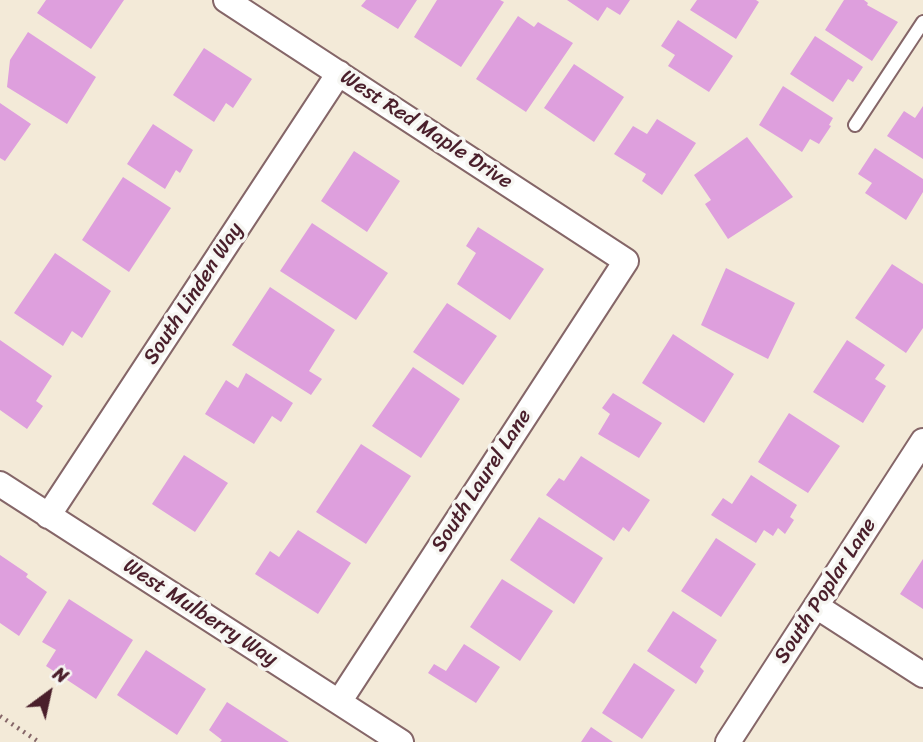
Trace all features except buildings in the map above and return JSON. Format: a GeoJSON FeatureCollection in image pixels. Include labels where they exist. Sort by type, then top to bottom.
{"type":"FeatureCollection","features":[{"type":"Feature","properties":{"kind":"street","name":"West Red Maple Drive"},"geometry":{"type":"LineString","coordinates":[[226,0],[626,261]]}},
{"type":"Feature","properties":{"kind":"street","name":"South Linden Way"},"geometry":{"type":"LineString","coordinates":[[48,516],[339,73]]}},
{"type":"Feature","properties":{"kind":"street","name":"South Laurel Lane"},"geometry":{"type":"LineString","coordinates":[[339,702],[626,261]]}},
{"type":"Feature","properties":{"kind":"street","name":"South Poplar Lane"},"geometry":{"type":"LineString","coordinates":[[728,742],[923,441]]}},
{"type":"Feature","properties":{"kind":"street","name":"West Mulberry Way"},"geometry":{"type":"LineString","coordinates":[[0,484],[401,742]]}},
{"type":"Feature","properties":{"kind":"street"},"geometry":{"type":"LineString","coordinates":[[816,606],[923,674]]}},
{"type":"Feature","properties":{"kind":"lane"},"geometry":{"type":"LineString","coordinates":[[855,125],[923,22]]}},
{"type":"Feature","properties":{"kind":"path"},"geometry":{"type":"LineString","coordinates":[[0,716],[39,742]]}}]}
